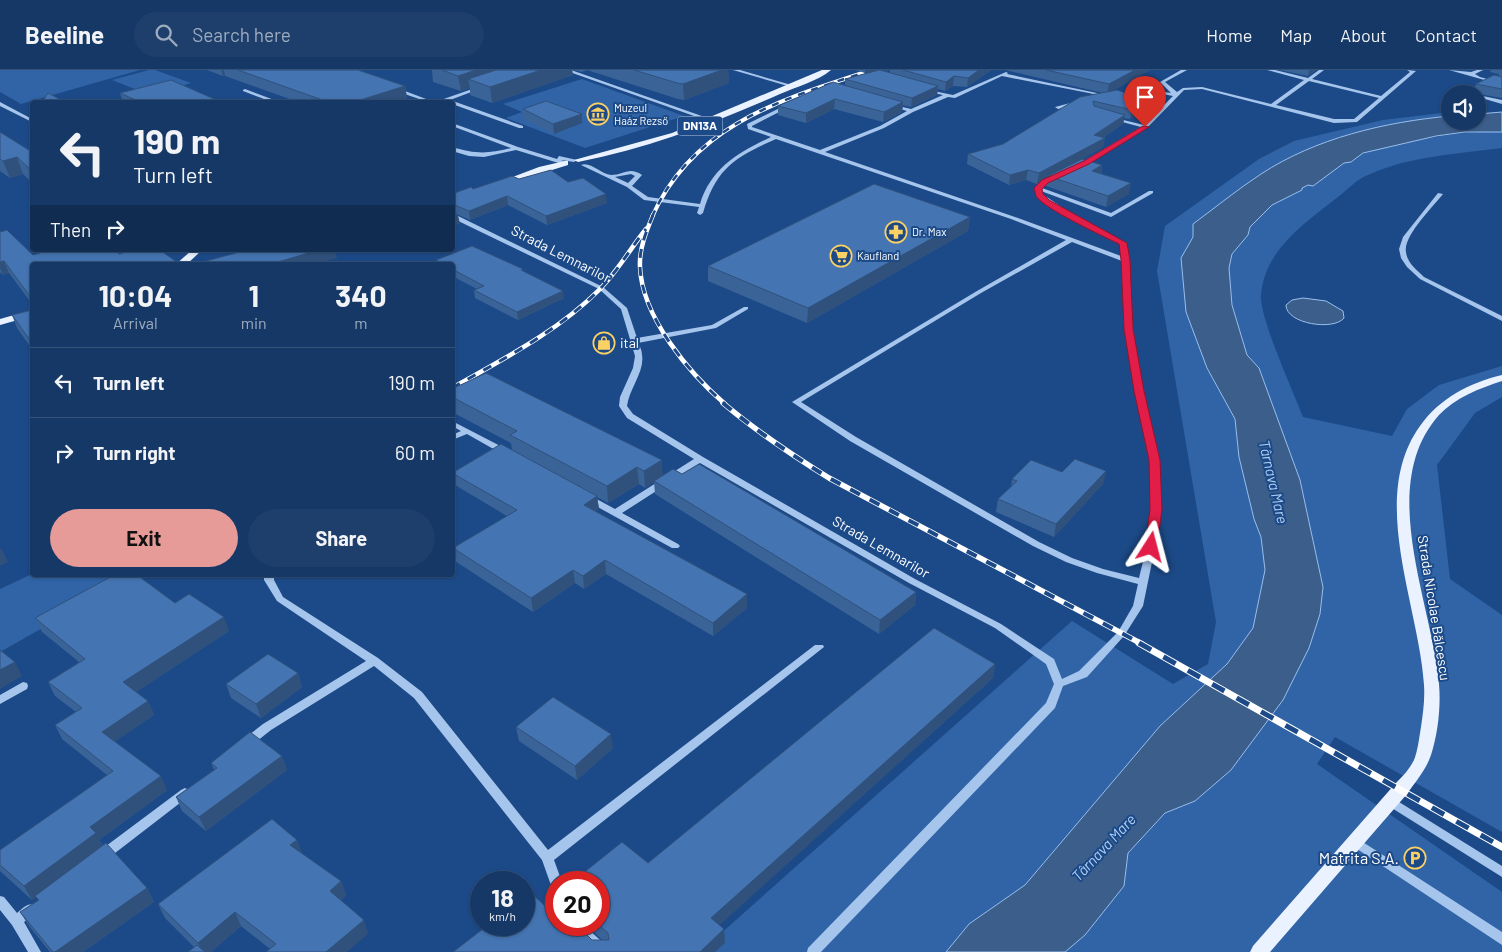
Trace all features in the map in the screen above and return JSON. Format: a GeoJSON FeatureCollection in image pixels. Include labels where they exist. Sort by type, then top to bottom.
{"type":"FeatureCollection","features":[{"type":"Feature","properties":{"kind":"main road","name":"DN13A"},"geometry":{"type":"LineString","coordinates":[[496,184],[679,134],[828,70]]}},
{"type":"Feature","properties":{"kind":"main road"},"geometry":{"type":"LineString","coordinates":[[183,262],[195,252]]}},
{"type":"Feature","properties":{"kind":"main road"},"geometry":{"type":"LineString","coordinates":[[0,322],[30,314]]}},
{"type":"Feature","properties":{"kind":"main road","name":"Strada Nicolae Bălcescu"},"geometry":{"type":"LineString","coordinates":[[1259,952],[1391,802],[1420,764],[1427,740],[1432,701],[1430,672],[1405,534],[1406,474],[1414,444],[1436,412],[1459,396],[1480,385],[1502,378]]}},
{"type":"Feature","properties":{"kind":"street"},"geometry":{"type":"LineString","coordinates":[[566,70],[712,121]]}},
{"type":"Feature","properties":{"kind":"street"},"geometry":{"type":"LineString","coordinates":[[735,70],[793,86]]}},
{"type":"Feature","properties":{"kind":"street"},"geometry":{"type":"LineString","coordinates":[[1177,96],[1162,82],[1185,70]]}},
{"type":"Feature","properties":{"kind":"street"},"geometry":{"type":"LineString","coordinates":[[1269,70],[1383,98]]}},
{"type":"Feature","properties":{"kind":"street"},"geometry":{"type":"LineString","coordinates":[[1271,106],[1322,70]]}},
{"type":"Feature","properties":{"kind":"street"},"geometry":{"type":"LineString","coordinates":[[1070,170],[1145,127],[1183,89],[1202,88],[1334,121],[1355,121],[1414,71],[1409,70]]}},
{"type":"Feature","properties":{"kind":"street"},"geometry":{"type":"LineString","coordinates":[[1450,70],[1471,74],[1478,78],[1502,84]]}},
{"type":"Feature","properties":{"kind":"street"},"geometry":{"type":"LineString","coordinates":[[1471,74],[1481,70]]}},
{"type":"Feature","properties":{"kind":"street"},"geometry":{"type":"LineString","coordinates":[[922,88],[953,97],[1004,74],[1111,96]]}},
{"type":"Feature","properties":{"kind":"street"},"geometry":{"type":"LineString","coordinates":[[446,100],[491,85]]}},
{"type":"Feature","properties":{"kind":"street"},"geometry":{"type":"LineString","coordinates":[[391,87],[426,100]]}},
{"type":"Feature","properties":{"kind":"street"},"geometry":{"type":"LineString","coordinates":[[245,90],[270,100]]}},
{"type":"Feature","properties":{"kind":"street"},"geometry":{"type":"LineString","coordinates":[[1094,100],[1146,90],[1177,96]]}},
{"type":"Feature","properties":{"kind":"street"},"geometry":{"type":"LineString","coordinates":[[820,152],[882,127],[911,111],[948,95]]}},
{"type":"Feature","properties":{"kind":"street"},"geometry":{"type":"LineString","coordinates":[[1486,98],[1502,102]]}},
{"type":"Feature","properties":{"kind":"street"},"geometry":{"type":"LineString","coordinates":[[797,102],[749,126],[750,128],[1014,218],[1126,260]]}},
{"type":"Feature","properties":{"kind":"street"},"geometry":{"type":"LineString","coordinates":[[1058,107],[1085,102]]}},
{"type":"Feature","properties":{"kind":"street"},"geometry":{"type":"LineString","coordinates":[[455,103],[521,127]]}},
{"type":"Feature","properties":{"kind":"street"},"geometry":{"type":"LineString","coordinates":[[885,103],[911,111]]}},
{"type":"Feature","properties":{"kind":"street"},"geometry":{"type":"LineString","coordinates":[[0,104],[30,120]]}},
{"type":"Feature","properties":{"kind":"street"},"geometry":{"type":"LineString","coordinates":[[1103,115],[1145,127]]}},
{"type":"Feature","properties":{"kind":"street"},"geometry":{"type":"LineString","coordinates":[[455,125],[516,148],[575,163],[609,175],[629,186],[646,199],[701,206]]}},
{"type":"Feature","properties":{"kind":"street"},"geometry":{"type":"LineString","coordinates":[[700,213],[701,206],[717,172],[732,160],[776,137]]}},
{"type":"Feature","properties":{"kind":"street"},"geometry":{"type":"LineString","coordinates":[[455,150],[468,155],[481,156],[516,148]]}},
{"type":"Feature","properties":{"kind":"street"},"geometry":{"type":"LineString","coordinates":[[544,156],[575,163]]}},
{"type":"Feature","properties":{"kind":"street"},"geometry":{"type":"LineString","coordinates":[[609,175],[631,172],[639,175],[629,186]]}},
{"type":"Feature","properties":{"kind":"street"},"geometry":{"type":"LineString","coordinates":[[1038,188],[1045,182],[1062,174]]}},
{"type":"Feature","properties":{"kind":"street"},"geometry":{"type":"LineString","coordinates":[[1038,188],[1111,214],[1151,192]]}},
{"type":"Feature","properties":{"kind":"street"},"geometry":{"type":"LineString","coordinates":[[813,952],[1051,705],[1060,684],[1083,674],[1122,634],[1138,606],[1154,533],[1156,509],[1155,460],[1139,391],[1129,329],[1126,260],[1122,243],[1046,201],[1039,195],[1038,188]]}},
{"type":"Feature","properties":{"kind":"street"},"geometry":{"type":"LineString","coordinates":[[1440,194],[1406,237],[1402,250],[1404,256],[1408,264],[1422,278],[1502,319]]}},
{"type":"Feature","properties":{"kind":"street","name":"Strada Lemnarilor"},"geometry":{"type":"LineString","coordinates":[[455,216],[601,288],[624,308],[639,356],[637,368],[624,397],[623,406],[630,416],[700,459],[912,581],[998,626],[1050,662],[1060,684]]}},
{"type":"Feature","properties":{"kind":"street"},"geometry":{"type":"LineString","coordinates":[[1071,240],[979,292],[796,402],[853,439],[1036,544],[1070,560],[1100,571],[1143,582]]}},
{"type":"Feature","properties":{"kind":"street"},"geometry":{"type":"LineString","coordinates":[[634,341],[714,327],[746,308]]}},
{"type":"Feature","properties":{"kind":"street"},"geometry":{"type":"LineString","coordinates":[[455,425],[517,458]]}},
{"type":"Feature","properties":{"kind":"street"},"geometry":{"type":"LineString","coordinates":[[455,437],[467,431]]}},
{"type":"Feature","properties":{"kind":"street"},"geometry":{"type":"LineString","coordinates":[[616,513],[700,459]]}},
{"type":"Feature","properties":{"kind":"street"},"geometry":{"type":"LineString","coordinates":[[583,495],[675,546]]}},
{"type":"Feature","properties":{"kind":"street"},"geometry":{"type":"LineString","coordinates":[[269,577],[280,599],[374,661],[418,696],[547,858],[552,871]]}},
{"type":"Feature","properties":{"kind":"street"},"geometry":{"type":"LineString","coordinates":[[547,858],[819,647]]}},
{"type":"Feature","properties":{"kind":"street"},"geometry":{"type":"LineString","coordinates":[[236,752],[267,727],[374,661]]}},
{"type":"Feature","properties":{"kind":"street"},"geometry":{"type":"LineString","coordinates":[[0,700],[23,686]]}},
{"type":"Feature","properties":{"kind":"street"},"geometry":{"type":"LineString","coordinates":[[95,862],[198,783]]}},
{"type":"Feature","properties":{"kind":"street"},"geometry":{"type":"LineString","coordinates":[[1391,802],[1502,872]]}},
{"type":"Feature","properties":{"kind":"street"},"geometry":{"type":"LineString","coordinates":[[1355,842],[1502,939]]}},
{"type":"Feature","properties":{"kind":"street"},"geometry":{"type":"LineString","coordinates":[[0,900],[16,921],[35,952]]}},
{"type":"Feature","properties":{"kind":"street"},"geometry":{"type":"LineString","coordinates":[[16,921],[40,903]]}},
{"type":"Feature","properties":{"kind":"street"},"geometry":{"type":"LineString","coordinates":[[586,936],[604,952]]}},
{"type":"Feature","properties":{"kind":"shaded area"},"geometry":{"type":"Polygon","coordinates":[[[0,70],[140,70],[21,104],[0,92],[0,70]]]}},
{"type":"Feature","properties":{"kind":"shaded area"},"geometry":{"type":"Polygon","coordinates":[[[155,70],[191,83],[150,95],[112,80],[155,70]]]}},
{"type":"Feature","properties":{"kind":"shaded area","name":"Muzeul Haáz Rezső"},"geometry":{"type":"Polygon","coordinates":[[[582,79],[684,116],[585,148],[506,118],[522,112],[503,104],[582,79]]]}},
{"type":"Feature","properties":{"kind":"shaded area"},"geometry":{"type":"Polygon","coordinates":[[[1441,113],[1441,117],[1431,118],[1284,161],[1261,174],[1193,224],[1193,237],[1181,259],[1207,368],[1235,419],[1239,457],[1254,519],[1261,537],[1265,570],[1253,628],[1227,664],[1160,726],[1025,885],[969,924],[946,952],[700,952],[1072,621],[1173,684],[1208,664],[1216,622],[1157,271],[1165,226],[1259,159],[1294,141],[1383,120],[1441,113]]]}},
{"type":"Feature","properties":{"kind":"shaded area"},"geometry":{"type":"Polygon","coordinates":[[[1465,132],[1502,132],[1502,148],[1417,160],[1384,169],[1360,179],[1312,217],[1288,239],[1270,264],[1264,279],[1261,295],[1265,320],[1303,417],[1392,436],[1407,409],[1439,385],[1502,366],[1502,397],[1475,413],[1437,465],[1450,579],[1502,615],[1502,832],[1335,737],[1317,764],[1502,892],[1502,952],[1065,952],[1085,935],[1124,886],[1128,853],[1165,813],[1195,801],[1231,770],[1283,700],[1323,587],[1300,480],[1259,368],[1247,355],[1232,305],[1229,268],[1232,254],[1248,235],[1250,227],[1272,205],[1302,190],[1301,188],[1344,163],[1362,154],[1389,146],[1465,132]]]}},
{"type":"Feature","properties":{"kind":"shaded area"},"geometry":{"type":"Polygon","coordinates":[[[30,575],[30,577],[132,577],[0,652],[0,589],[30,575]]]}},
{"type":"Feature","properties":{"kind":"water","name":"Târnava Mare"},"geometry":{"type":"Polygon","coordinates":[[[1502,112],[1502,132],[1465,132],[1436,136],[1363,153],[1351,162],[1344,163],[1313,186],[1308,185],[1272,205],[1250,227],[1248,235],[1232,254],[1229,268],[1232,305],[1247,355],[1259,368],[1300,480],[1323,587],[1320,614],[1309,648],[1283,700],[1231,770],[1195,801],[1165,813],[1128,853],[1124,886],[1085,935],[1065,952],[946,952],[969,924],[1025,885],[1160,726],[1227,664],[1253,628],[1265,570],[1261,537],[1254,519],[1239,457],[1235,419],[1207,368],[1186,312],[1181,258],[1193,237],[1193,224],[1235,192],[1282,161],[1328,141],[1376,127],[1441,117],[1441,130],[1486,130],[1486,113],[1502,112]]]}},
{"type":"Feature","properties":{"kind":"water"},"geometry":{"type":"Polygon","coordinates":[[[1303,298],[1326,301],[1343,311],[1344,318],[1339,322],[1321,325],[1302,321],[1288,312],[1286,305],[1292,300],[1303,298]]]}},
{"type":"Feature","properties":{"kind":"building"},"geometry":{"type":"Polygon","coordinates":[[[238,70],[358,70],[405,86],[360,100],[322,100],[238,70]]]}},
{"type":"Feature","properties":{"kind":"building"},"geometry":{"type":"Polygon","coordinates":[[[442,70],[476,70],[458,76],[442,70]]]}},
{"type":"Feature","properties":{"kind":"building"},"geometry":{"type":"Polygon","coordinates":[[[496,70],[541,70],[490,87],[468,79],[496,70]]]}},
{"type":"Feature","properties":{"kind":"building"},"geometry":{"type":"Polygon","coordinates":[[[634,70],[722,70],[683,84],[634,70]]]}},
{"type":"Feature","properties":{"kind":"building"},"geometry":{"type":"Polygon","coordinates":[[[879,70],[938,86],[912,98],[845,79],[879,70]]]}},
{"type":"Feature","properties":{"kind":"building"},"geometry":{"type":"Polygon","coordinates":[[[903,70],[979,70],[968,78],[954,76],[946,82],[903,70]]]}},
{"type":"Feature","properties":{"kind":"building"},"geometry":{"type":"Polygon","coordinates":[[[1046,70],[1135,70],[1109,84],[1046,70]]]}},
{"type":"Feature","properties":{"kind":"building"},"geometry":{"type":"Polygon","coordinates":[[[1494,75],[1502,77],[1502,89],[1476,84],[1494,75]]]}},
{"type":"Feature","properties":{"kind":"building"},"geometry":{"type":"Polygon","coordinates":[[[171,80],[216,100],[136,100],[120,93],[171,80]]]}},
{"type":"Feature","properties":{"kind":"building"},"geometry":{"type":"Polygon","coordinates":[[[833,82],[903,102],[884,112],[835,99],[806,113],[778,106],[833,82]]]}},
{"type":"Feature","properties":{"kind":"building"},"geometry":{"type":"Polygon","coordinates":[[[1117,90],[1147,100],[1132,110],[1093,101],[1094,106],[1125,115],[1094,135],[1105,138],[1039,173],[1028,170],[1010,175],[968,154],[1003,144],[1080,97],[1117,90]]]}},
{"type":"Feature","properties":{"kind":"building"},"geometry":{"type":"Polygon","coordinates":[[[48,93],[61,100],[43,100],[48,93]]]}},
{"type":"Feature","properties":{"kind":"building"},"geometry":{"type":"Polygon","coordinates":[[[546,101],[582,114],[553,124],[523,109],[546,101]]]}},
{"type":"Feature","properties":{"kind":"building"},"geometry":{"type":"Polygon","coordinates":[[[0,132],[30,151],[30,169],[17,157],[3,161],[0,159],[0,132]]]}},
{"type":"Feature","properties":{"kind":"building"},"geometry":{"type":"Polygon","coordinates":[[[1082,159],[1102,165],[1092,171],[1131,183],[1108,196],[1048,176],[1082,159]]]}},
{"type":"Feature","properties":{"kind":"building"},"geometry":{"type":"Polygon","coordinates":[[[551,170],[568,182],[583,178],[606,194],[546,216],[507,196],[469,211],[455,205],[455,193],[512,176],[519,179],[551,170]]]}},
{"type":"Feature","properties":{"kind":"building","name":"Kaufland"},"geometry":{"type":"Polygon","coordinates":[[[874,184],[970,217],[808,308],[708,266],[874,184]]]}},
{"type":"Feature","properties":{"kind":"building"},"geometry":{"type":"Polygon","coordinates":[[[7,230],[33,255],[43,252],[118,252],[119,254],[126,252],[163,252],[177,262],[30,262],[30,296],[4,261],[0,262],[0,232],[7,230]]]}},
{"type":"Feature","properties":{"kind":"building"},"geometry":{"type":"Polygon","coordinates":[[[472,246],[523,269],[521,270],[563,291],[517,312],[474,290],[484,286],[455,271],[455,262],[440,262],[436,260],[472,246]]]}},
{"type":"Feature","properties":{"kind":"building"},"geometry":{"type":"Polygon","coordinates":[[[240,252],[312,252],[278,262],[202,262],[240,252]]]}},
{"type":"Feature","properties":{"kind":"building"},"geometry":{"type":"Polygon","coordinates":[[[30,310],[30,340],[12,315],[30,310]]]}},
{"type":"Feature","properties":{"kind":"building"},"geometry":{"type":"Polygon","coordinates":[[[486,373],[662,460],[644,471],[637,467],[607,486],[510,435],[517,431],[455,399],[455,388],[486,373]]]}},
{"type":"Feature","properties":{"kind":"building"},"geometry":{"type":"Polygon","coordinates":[[[501,444],[597,496],[584,505],[747,594],[713,623],[605,560],[583,576],[573,570],[531,598],[455,549],[455,547],[517,510],[455,475],[455,471],[501,444]]]}},
{"type":"Feature","properties":{"kind":"building"},"geometry":{"type":"Polygon","coordinates":[[[1075,459],[1106,471],[1056,524],[998,499],[1017,481],[1012,479],[1031,460],[1062,472],[1075,459]]]}},
{"type":"Feature","properties":{"kind":"building"},"geometry":{"type":"Polygon","coordinates":[[[699,464],[916,592],[880,620],[654,481],[673,469],[682,474],[699,464]]]}},
{"type":"Feature","properties":{"kind":"building"},"geometry":{"type":"Polygon","coordinates":[[[110,577],[140,577],[175,603],[189,594],[224,617],[123,682],[148,701],[102,732],[161,776],[90,827],[96,833],[24,886],[0,865],[0,850],[113,771],[55,725],[82,708],[48,682],[85,659],[35,618],[110,577]]]}},
{"type":"Feature","properties":{"kind":"building"},"geometry":{"type":"Polygon","coordinates":[[[934,628],[995,664],[711,918],[724,929],[700,952],[453,952],[474,936],[535,936],[535,897],[545,904],[545,936],[588,936],[592,940],[609,940],[610,871],[586,871],[622,842],[648,863],[934,628]]]}},
{"type":"Feature","properties":{"kind":"building"},"geometry":{"type":"Polygon","coordinates":[[[0,650],[15,662],[0,670],[0,650]]]}},
{"type":"Feature","properties":{"kind":"building"},"geometry":{"type":"Polygon","coordinates":[[[268,654],[298,673],[256,704],[226,684],[268,654]]]}},
{"type":"Feature","properties":{"kind":"building"},"geometry":{"type":"Polygon","coordinates":[[[553,697],[611,734],[575,766],[516,727],[553,697]]]}},
{"type":"Feature","properties":{"kind":"building"},"geometry":{"type":"Polygon","coordinates":[[[250,732],[282,756],[199,817],[176,797],[217,768],[211,763],[250,732]]]}},
{"type":"Feature","properties":{"kind":"building"},"geometry":{"type":"Polygon","coordinates":[[[272,819],[297,840],[290,845],[341,881],[330,891],[364,920],[326,952],[266,952],[276,944],[235,912],[198,943],[158,904],[272,819]]]}},
{"type":"Feature","properties":{"kind":"building"},"geometry":{"type":"Polygon","coordinates":[[[106,843],[147,888],[53,952],[20,912],[39,900],[35,896],[106,843]]]}},
{"type":"Feature","properties":{"kind":"building"},"geometry":{"type":"Polygon","coordinates":[[[197,945],[205,952],[188,952],[197,945]]]}},
{"type":"Feature","properties":{"kind":"railway"},"geometry":{"type":"LineString","coordinates":[[653,216],[670,185],[691,159],[716,137],[774,105],[872,70]]}},
{"type":"Feature","properties":{"kind":"railway"},"geometry":{"type":"LineString","coordinates":[[653,216],[640,260],[643,286],[649,305],[658,324],[683,360],[697,377],[725,404]]}},
{"type":"Feature","properties":{"kind":"railway"},"geometry":{"type":"LineString","coordinates":[[455,386],[529,344],[583,305],[612,276],[646,229]]}},
{"type":"Feature","properties":{"kind":"railway"},"geometry":{"type":"LineString","coordinates":[[723,403],[774,442],[829,478],[1142,644]]}},
{"type":"Feature","properties":{"kind":"railway"},"geometry":{"type":"LineString","coordinates":[[1139,643],[1502,847]]}},
{"type":"Feature","properties":{"kind":"place","name":"Muzeul Haáz Rezső"},"geometry":{"type":"Point","coordinates":[598,114]}},
{"type":"Feature","properties":{"kind":"place","name":"Dr. Max"},"geometry":{"type":"Point","coordinates":[896,232]}},
{"type":"Feature","properties":{"kind":"place","name":"Kaufland"},"geometry":{"type":"Point","coordinates":[841,256]}},
{"type":"Feature","properties":{"kind":"place","name":"ital"},"geometry":{"type":"Point","coordinates":[604,343]}},
{"type":"Feature","properties":{"kind":"place","name":"Matrita S.A."},"geometry":{"type":"Point","coordinates":[1415,858]}},
{"type":"Feature","properties":{"kind":"route"},"geometry":{"type":"LineString","coordinates":[[1145,127],[1086,162],[1045,182],[1038,188],[1039,195],[1046,201],[1122,243],[1126,260],[1129,329],[1139,391],[1155,460],[1156,509],[1151,547]]}}]}
